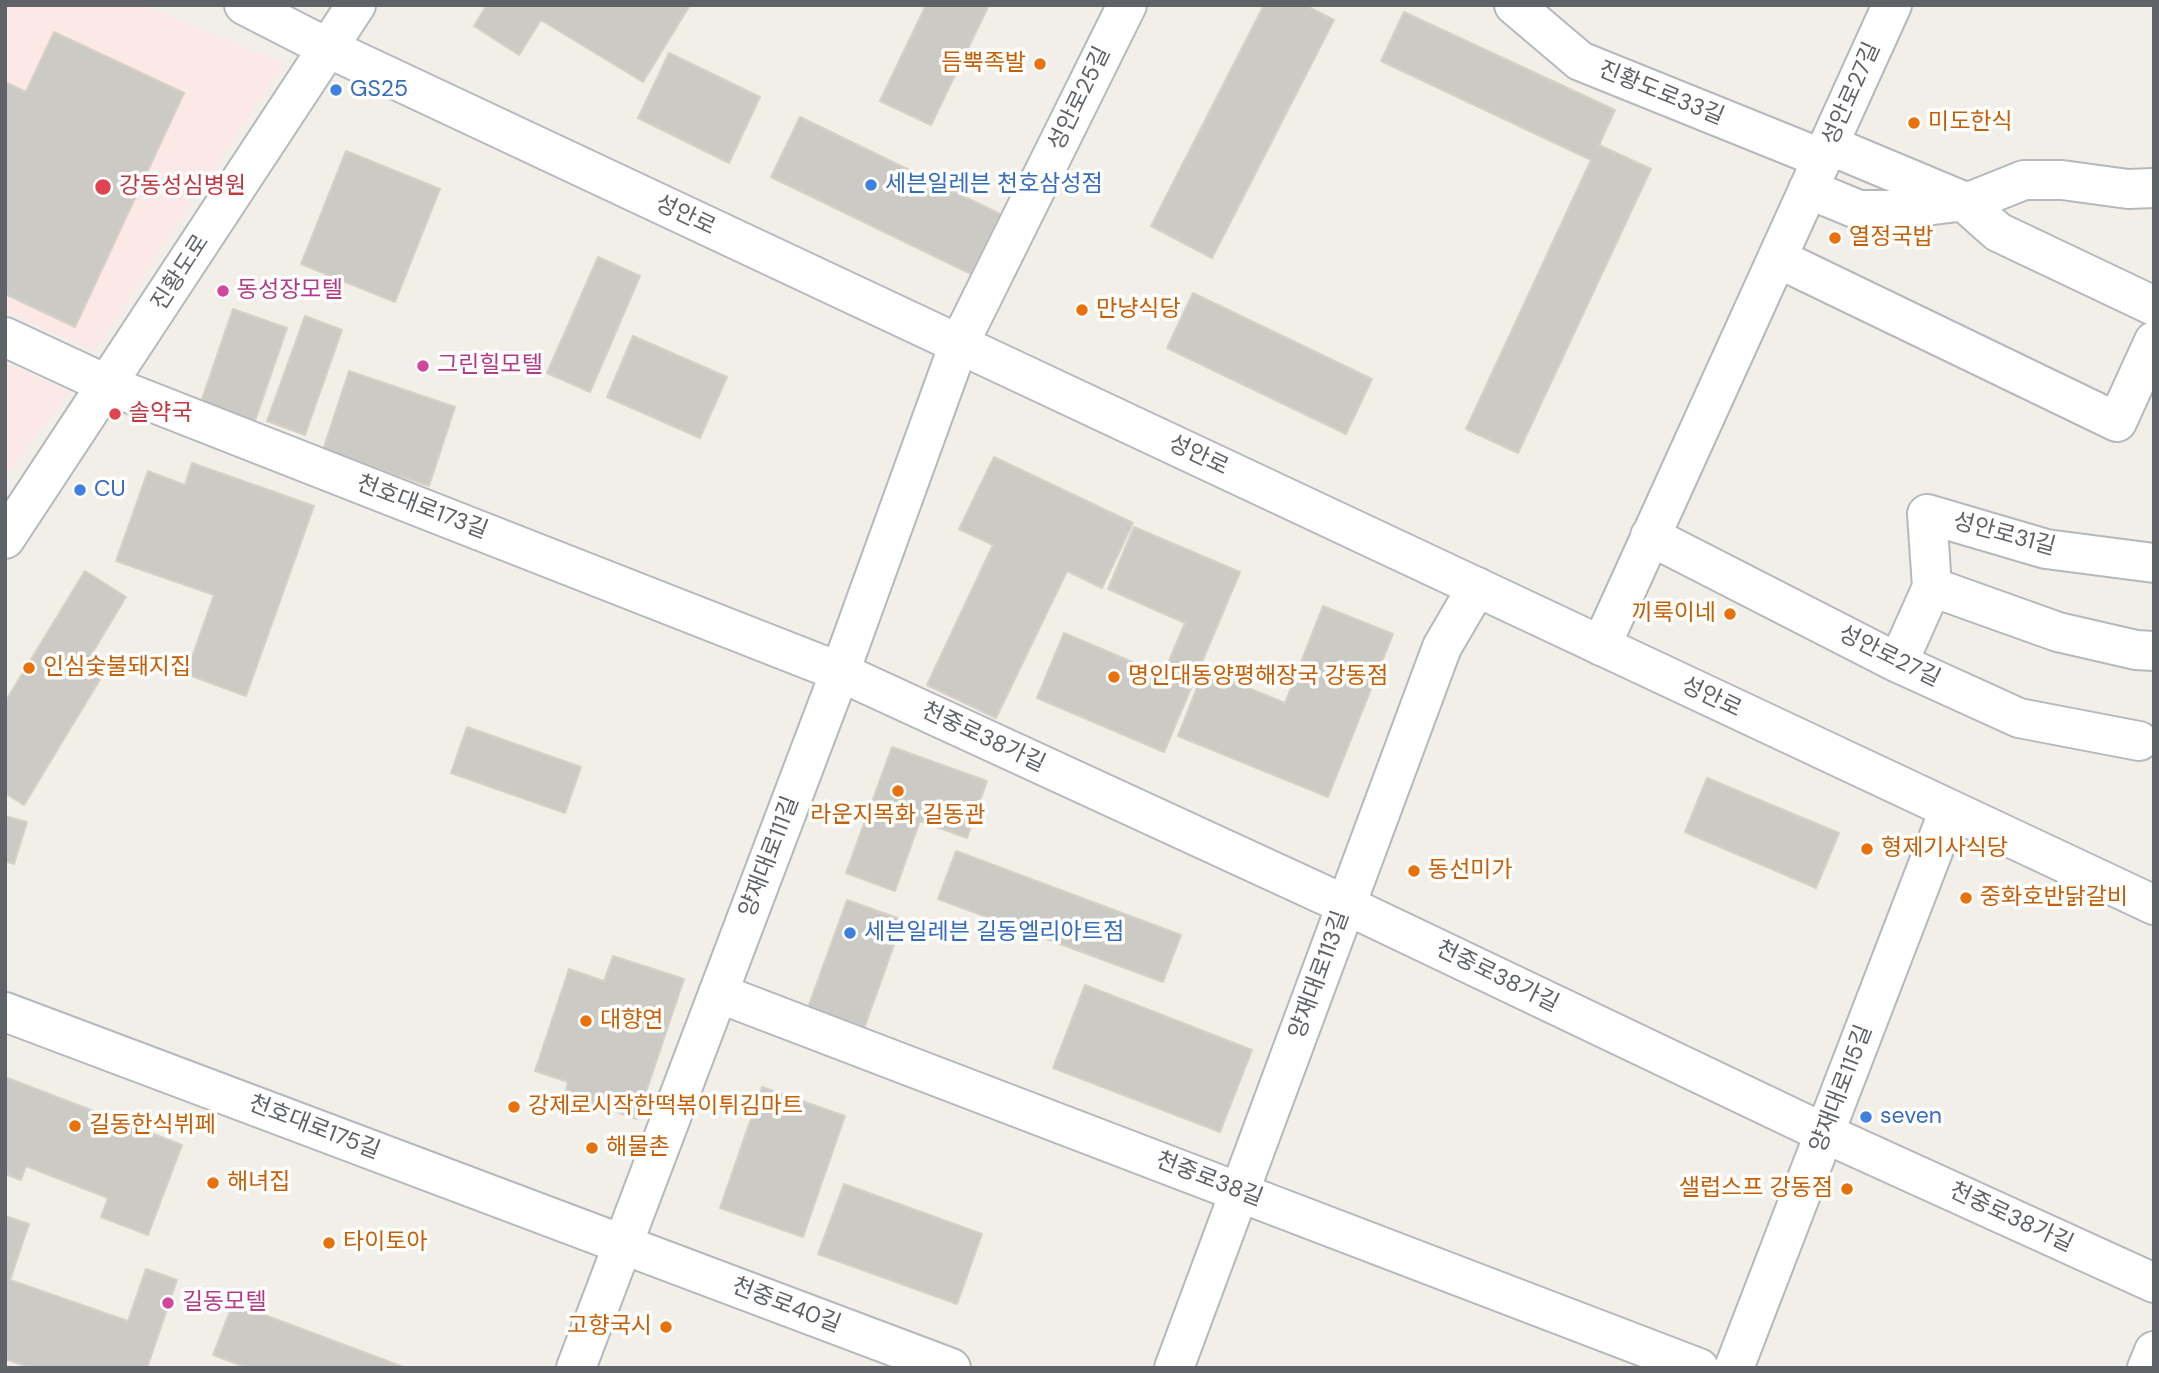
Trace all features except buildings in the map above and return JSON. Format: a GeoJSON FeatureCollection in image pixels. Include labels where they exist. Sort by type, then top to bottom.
{"type":"FeatureCollection","features":[{"type":"Feature","properties":{"kind":"street","name":"성안로"},"geometry":{"type":"LineString","coordinates":[[244,5],[328,48],[2154,905]]}},
{"type":"Feature","properties":{"kind":"street","name":"진황도로"},"geometry":{"type":"LineString","coordinates":[[5,539],[356,5]]}},
{"type":"Feature","properties":{"kind":"street","name":"성안로25길"},"geometry":{"type":"LineString","coordinates":[[959,344],[1127,5]]}},
{"type":"Feature","properties":{"kind":"street","name":"진황도로33길"},"geometry":{"type":"LineString","coordinates":[[1514,5],[1580,61],[1820,164]]}},
{"type":"Feature","properties":{"kind":"street","name":"성안로27길"},"geometry":{"type":"LineString","coordinates":[[1601,646],[1892,5]]}},
{"type":"Feature","properties":{"kind":"street"},"geometry":{"type":"LineString","coordinates":[[1820,164],[1963,201],[1974,200],[2024,180],[2062,180],[2128,189],[2154,188]]}},
{"type":"Feature","properties":{"kind":"street"},"geometry":{"type":"LineString","coordinates":[[1963,201],[1998,232],[2154,306]]}},
{"type":"Feature","properties":{"kind":"street"},"geometry":{"type":"LineString","coordinates":[[1777,258],[2117,422],[2154,341]]}},
{"type":"Feature","properties":{"kind":"street","name":"천호대로173길"},"geometry":{"type":"LineString","coordinates":[[5,337],[108,385],[841,672]]}},
{"type":"Feature","properties":{"kind":"street","name":"양재대로111길"},"geometry":{"type":"LineString","coordinates":[[576,1368],[841,672],[959,344]]}},
{"type":"Feature","properties":{"kind":"street","name":"성안로31길"},"geometry":{"type":"LineString","coordinates":[[1898,663],[1932,587],[1927,514],[2046,549],[2154,563]]}},
{"type":"Feature","properties":{"kind":"street","name":"성안로27길"},"geometry":{"type":"LineString","coordinates":[[1650,536],[1898,663],[2020,718],[2139,741]]}},
{"type":"Feature","properties":{"kind":"street","name":"양재대로113길"},"geometry":{"type":"LineString","coordinates":[[1174,1368],[1442,646],[1477,587]]}},
{"type":"Feature","properties":{"kind":"street"},"geometry":{"type":"LineString","coordinates":[[1932,587],[2058,632],[2136,650],[2154,651]]}},
{"type":"Feature","properties":{"kind":"street","name":"천중로38가길"},"geometry":{"type":"LineString","coordinates":[[841,672],[1346,905],[1824,1133],[2154,1283]]}},
{"type":"Feature","properties":{"kind":"street","name":"양재대로115길"},"geometry":{"type":"LineString","coordinates":[[1734,1368],[1949,810]]}},
{"type":"Feature","properties":{"kind":"street","name":"천중로38길"},"geometry":{"type":"LineString","coordinates":[[718,993],[1699,1368]]}},
{"type":"Feature","properties":{"kind":"street","name":"천호대로175길"},"geometry":{"type":"LineString","coordinates":[[5,1012],[622,1244]]}},
{"type":"Feature","properties":{"kind":"street","name":"천중로40길"},"geometry":{"type":"LineString","coordinates":[[622,1244],[951,1368]]}},
{"type":"Feature","properties":{"kind":"street"},"geometry":{"type":"LineString","coordinates":[[2147,1368],[2154,1351]]}},
{"type":"Feature","properties":{"kind":"shaded area","name":"강동성심병원"},"geometry":{"type":"Polygon","coordinates":[[[5,5],[142,5],[283,63],[94,351],[5,311],[5,5]]]}},
{"type":"Feature","properties":{"kind":"shaded area"},"geometry":{"type":"Polygon","coordinates":[[[5,363],[70,391],[5,477],[5,363]]]}},
{"type":"Feature","properties":{"kind":"place","name":"듬뿍족발"},"geometry":{"type":"Point","coordinates":[1040,64]}},
{"type":"Feature","properties":{"kind":"place","name":"GS25"},"geometry":{"type":"Point","coordinates":[336,90]}},
{"type":"Feature","properties":{"kind":"place","name":"미도한식"},"geometry":{"type":"Point","coordinates":[1914,123]}},
{"type":"Feature","properties":{"kind":"place","name":"세븐일레븐 천호삼성점"},"geometry":{"type":"Point","coordinates":[871,185]}},
{"type":"Feature","properties":{"kind":"place","name":"강동성심병원"},"geometry":{"type":"Point","coordinates":[103,187]}},
{"type":"Feature","properties":{"kind":"place","name":"열정국밥"},"geometry":{"type":"Point","coordinates":[1835,238]}},
{"type":"Feature","properties":{"kind":"place","name":"동성장모텔"},"geometry":{"type":"Point","coordinates":[223,291]}},
{"type":"Feature","properties":{"kind":"place","name":"만냥식당"},"geometry":{"type":"Point","coordinates":[1082,310]}},
{"type":"Feature","properties":{"kind":"place","name":"그린힐모텔"},"geometry":{"type":"Point","coordinates":[423,366]}},
{"type":"Feature","properties":{"kind":"place","name":"솔약국"},"geometry":{"type":"Point","coordinates":[115,414]}},
{"type":"Feature","properties":{"kind":"place","name":"CU"},"geometry":{"type":"Point","coordinates":[80,490]}},
{"type":"Feature","properties":{"kind":"place","name":"끼룩이네"},"geometry":{"type":"Point","coordinates":[1730,614]}},
{"type":"Feature","properties":{"kind":"place","name":"인심숯불돼지집"},"geometry":{"type":"Point","coordinates":[29,668]}},
{"type":"Feature","properties":{"kind":"place","name":"명인대동양평해장국 강동점"},"geometry":{"type":"Point","coordinates":[1114,677]}},
{"type":"Feature","properties":{"kind":"place","name":"라운지목화 길동관"},"geometry":{"type":"Point","coordinates":[898,791]}},
{"type":"Feature","properties":{"kind":"place","name":"형제기사식당"},"geometry":{"type":"Point","coordinates":[1867,849]}},
{"type":"Feature","properties":{"kind":"place","name":"동선미가"},"geometry":{"type":"Point","coordinates":[1414,871]}},
{"type":"Feature","properties":{"kind":"place","name":"중화호반닭갈비"},"geometry":{"type":"Point","coordinates":[1966,898]}},
{"type":"Feature","properties":{"kind":"place","name":"세븐일레븐 길동엘리아트점"},"geometry":{"type":"Point","coordinates":[850,933]}},
{"type":"Feature","properties":{"kind":"place","name":"대향연"},"geometry":{"type":"Point","coordinates":[586,1021]}},
{"type":"Feature","properties":{"kind":"place","name":"강제로시작한떡볶이튀김마트"},"geometry":{"type":"Point","coordinates":[514,1107]}},
{"type":"Feature","properties":{"kind":"place","name":"seven"},"geometry":{"type":"Point","coordinates":[1866,1117]}},
{"type":"Feature","properties":{"kind":"place","name":"길동한식뷔페"},"geometry":{"type":"Point","coordinates":[75,1126]}},
{"type":"Feature","properties":{"kind":"place","name":"해물촌"},"geometry":{"type":"Point","coordinates":[592,1148]}},
{"type":"Feature","properties":{"kind":"place","name":"해녀집"},"geometry":{"type":"Point","coordinates":[213,1183]}},
{"type":"Feature","properties":{"kind":"place","name":"샐럽스프 강동점"},"geometry":{"type":"Point","coordinates":[1847,1189]}},
{"type":"Feature","properties":{"kind":"place","name":"타이토아"},"geometry":{"type":"Point","coordinates":[329,1243]}},
{"type":"Feature","properties":{"kind":"place","name":"길동모텔"},"geometry":{"type":"Point","coordinates":[168,1303]}},
{"type":"Feature","properties":{"kind":"place","name":"고향국시"},"geometry":{"type":"Point","coordinates":[666,1327]}}]}
